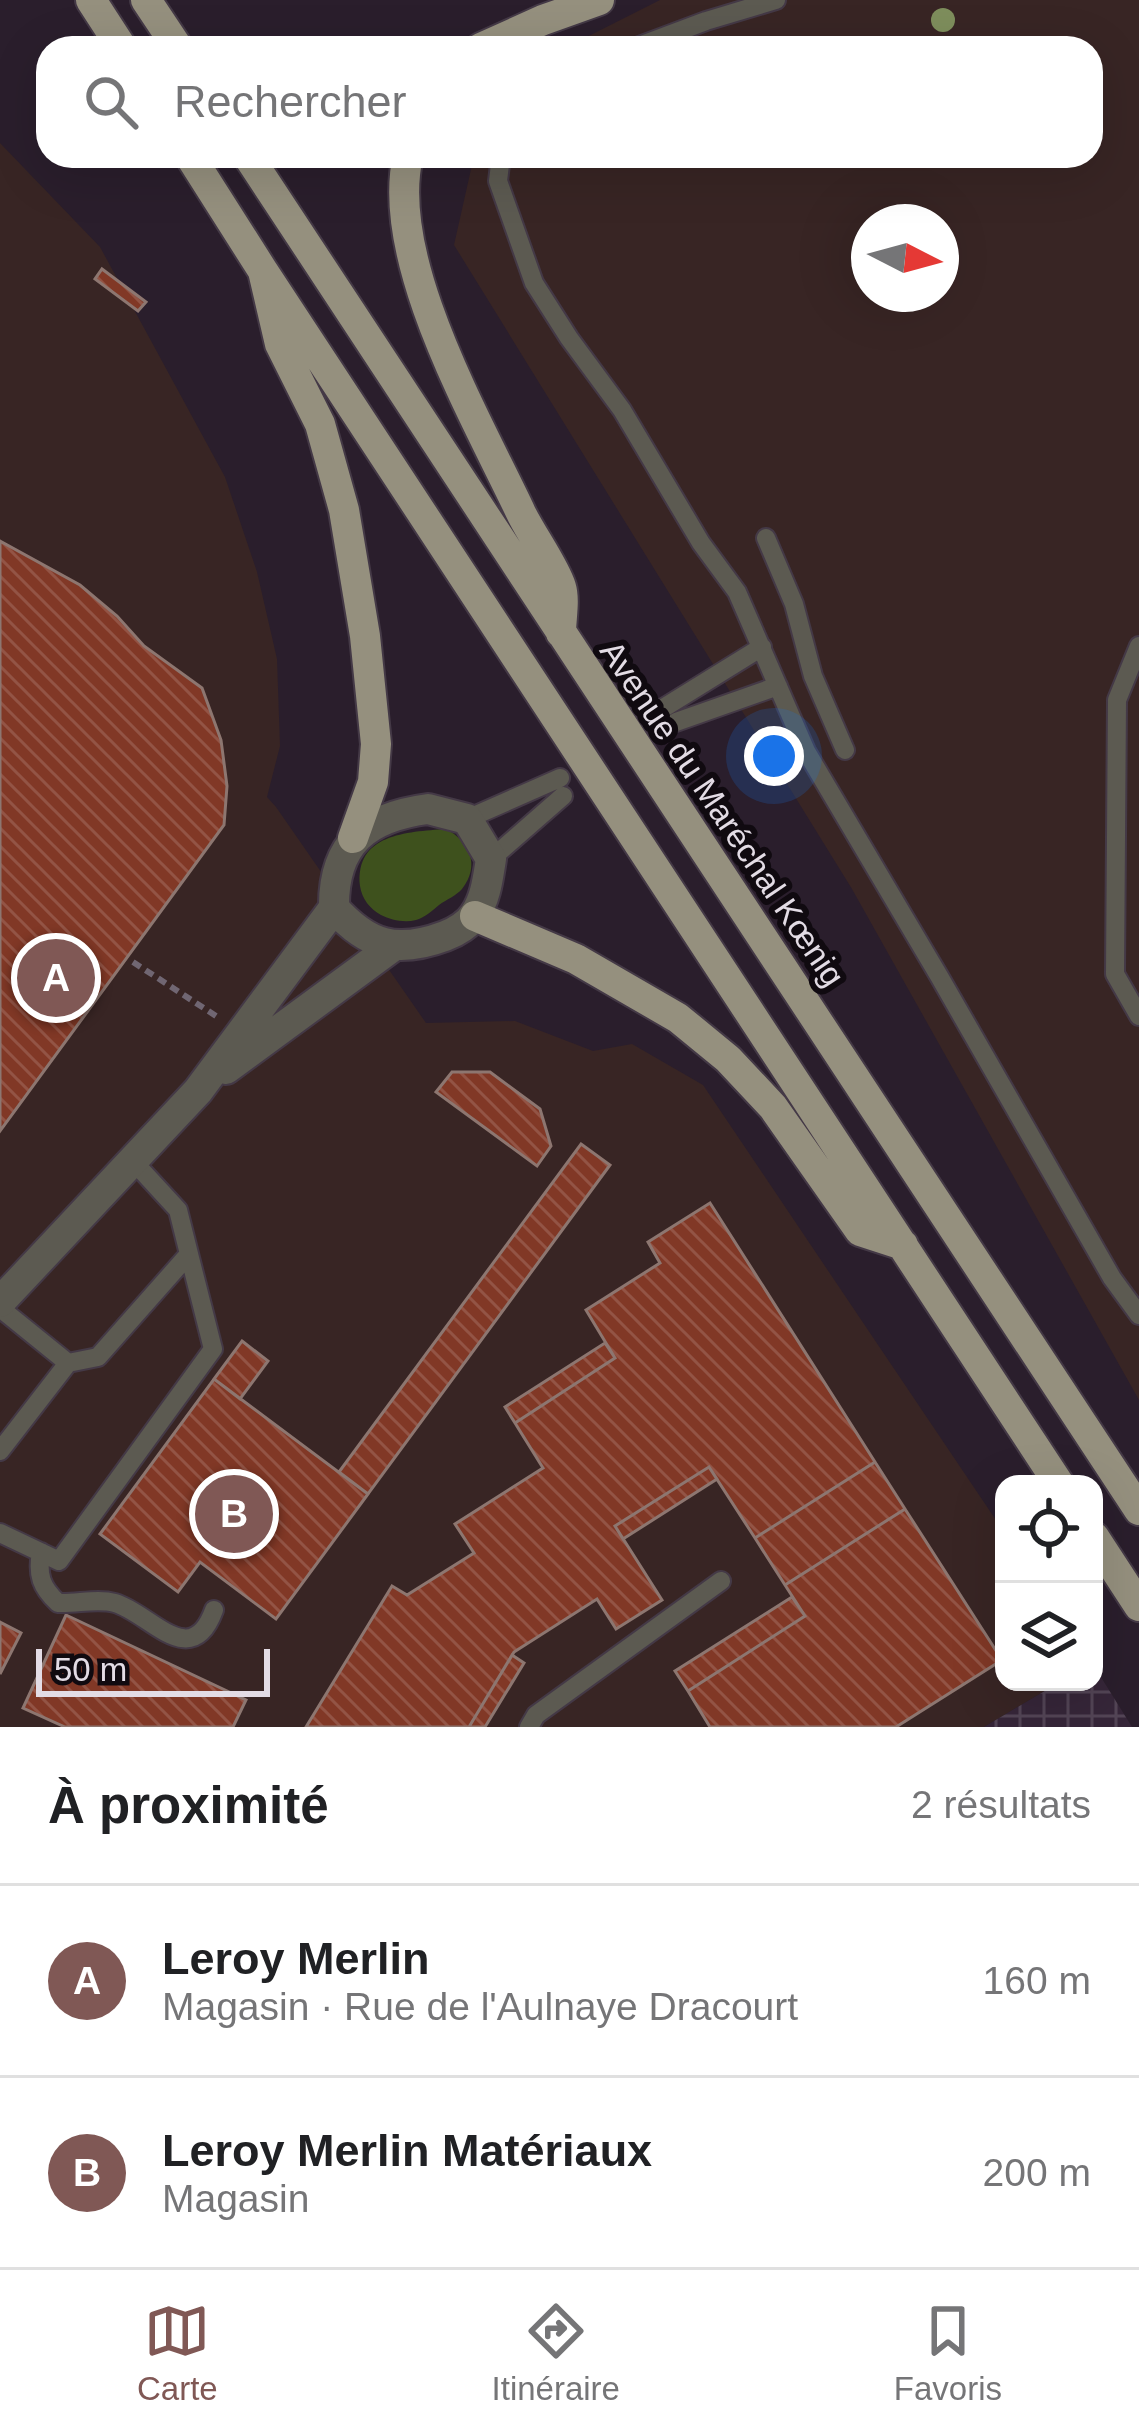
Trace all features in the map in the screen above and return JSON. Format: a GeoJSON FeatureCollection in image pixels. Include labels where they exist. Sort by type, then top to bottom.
{"type":"FeatureCollection","features":[{"type":"Feature","properties":{"kind":"main road"},"geometry":{"type":"LineString","coordinates":[[92,0],[114,36]]}},
{"type":"Feature","properties":{"kind":"main road"},"geometry":{"type":"LineString","coordinates":[[146,0],[170,36]]}},
{"type":"Feature","properties":{"kind":"main road"},"geometry":{"type":"LineString","coordinates":[[508,36],[599,0]]}},
{"type":"Feature","properties":{"kind":"main road"},"geometry":{"type":"LineString","coordinates":[[198,168],[1053,1475]]}},
{"type":"Feature","properties":{"kind":"main road","name":"Avenue du Maréchal Kœnig"},"geometry":{"type":"LineString","coordinates":[[256,168],[1139,1510]]}},
{"type":"Feature","properties":{"kind":"main road"},"geometry":{"type":"LineString","coordinates":[[406,168],[407,237],[435,332],[562,588],[561,633]]}},
{"type":"Feature","properties":{"kind":"main road"},"geometry":{"type":"LineString","coordinates":[[263,271],[280,344],[320,424],[344,510],[361,615],[376,744],[373,782],[353,838]]}},
{"type":"Feature","properties":{"kind":"main road"},"geometry":{"type":"LineString","coordinates":[[475,916],[576,959],[678,1018],[728,1059],[773,1107],[860,1231],[903,1245]]}},
{"type":"Feature","properties":{"kind":"main road"},"geometry":{"type":"LineString","coordinates":[[1106,1457],[1139,1485]]}},
{"type":"Feature","properties":{"kind":"main road"},"geometry":{"type":"LineString","coordinates":[[1103,1551],[1139,1606]]}},
{"type":"Feature","properties":{"kind":"street"},"geometry":{"type":"LineString","coordinates":[[0,1305],[197,1091],[334,908],[334,885],[353,838],[400,812],[428,808],[467,819],[491,859],[475,916],[456,932],[424,944],[392,947],[197,1091]]}},
{"type":"Feature","properties":{"kind":"street"},"geometry":{"type":"LineString","coordinates":[[334,908],[351,927],[392,947]]}},
{"type":"Feature","properties":{"kind":"lane"},"geometry":{"type":"LineString","coordinates":[[666,36],[776,0]]}},
{"type":"Feature","properties":{"kind":"lane"},"geometry":{"type":"LineString","coordinates":[[500,168],[499,181],[535,283],[568,338],[622,410],[701,543],[736,592],[806,751],[1112,1278],[1139,1315]]}},
{"type":"Feature","properties":{"kind":"lane"},"geometry":{"type":"LineString","coordinates":[[766,538],[794,604],[813,676],[845,750]]}},
{"type":"Feature","properties":{"kind":"lane"},"geometry":{"type":"LineString","coordinates":[[1139,646],[1117,700],[1115,974],[1139,1016]]}},
{"type":"Feature","properties":{"kind":"lane"},"geometry":{"type":"LineString","coordinates":[[762,647],[670,715],[778,686]]}},
{"type":"Feature","properties":{"kind":"lane"},"geometry":{"type":"LineString","coordinates":[[467,819],[561,787],[491,859]]}},
{"type":"Feature","properties":{"kind":"lane"},"geometry":{"type":"LineString","coordinates":[[0,1533],[59,1561],[213,1349],[178,1210],[134,1161]]}},
{"type":"Feature","properties":{"kind":"lane"},"geometry":{"type":"LineString","coordinates":[[0,1451],[68,1363],[98,1357],[189,1253]]}},
{"type":"Feature","properties":{"kind":"lane"},"geometry":{"type":"LineString","coordinates":[[0,1305],[68,1363]]}},
{"type":"Feature","properties":{"kind":"lane"},"geometry":{"type":"LineString","coordinates":[[41,1552],[38,1569],[43,1589],[58,1603],[110,1602],[127,1607],[171,1636],[187,1639],[208,1626],[214,1610]]}},
{"type":"Feature","properties":{"kind":"lane"},"geometry":{"type":"LineString","coordinates":[[529,1727],[536,1715],[722,1581]]}},
{"type":"Feature","properties":{"kind":"path"},"geometry":{"type":"LineString","coordinates":[[133,962],[229,1024]]}},
{"type":"Feature","properties":{"kind":"shaded area"},"geometry":{"type":"Polygon","coordinates":[[[660,0],[1139,0],[1139,1400],[852,889],[454,245],[471,168],[1103,168],[1103,36],[589,36],[660,0]]]}},
{"type":"Feature","properties":{"kind":"shaded area"},"geometry":{"type":"Polygon","coordinates":[[[0,143],[100,247],[225,477],[257,572],[277,659],[280,746],[267,797],[426,1023],[515,1021],[593,1051],[632,1044],[703,1085],[995,1519],[995,1691],[1045,1691],[984,1727],[0,1727],[0,143]]]}},
{"type":"Feature","properties":{"kind":"shaded area"},"geometry":{"type":"Polygon","coordinates":[[[1103,1680],[1132,1727],[984,1727],[1045,1691],[1103,1691],[1103,1680]]]}},
{"type":"Feature","properties":{"kind":"green space"},"geometry":{"type":"Polygon","coordinates":[[[446,829],[470,854],[471,871],[462,889],[416,920],[393,920],[373,910],[360,886],[361,869],[374,846],[400,835],[446,829]]]}},
{"type":"Feature","properties":{"kind":"building"},"geometry":{"type":"Polygon","coordinates":[[[102,269],[146,302],[138,311],[95,279],[102,269]]]}},
{"type":"Feature","properties":{"kind":"building"},"geometry":{"type":"Polygon","coordinates":[[[0,541],[80,585],[144,646],[202,688],[221,740],[227,786],[224,825],[0,1131],[0,541]]]}},
{"type":"Feature","properties":{"kind":"building"},"geometry":{"type":"Polygon","coordinates":[[[452,1072],[490,1072],[540,1109],[551,1146],[537,1166],[436,1092],[452,1072]]]}},
{"type":"Feature","properties":{"kind":"building"},"geometry":{"type":"Polygon","coordinates":[[[581,1144],[610,1165],[368,1494],[339,1472],[581,1144]]]}},
{"type":"Feature","properties":{"kind":"building"},"geometry":{"type":"Polygon","coordinates":[[[710,1203],[875,1462],[755,1538],[709,1467],[615,1526],[662,1600],[616,1629],[597,1599],[514,1652],[469,1727],[306,1727],[392,1586],[407,1595],[474,1553],[455,1524],[543,1468],[515,1423],[615,1358],[586,1310],[660,1263],[648,1242],[710,1203]]]}},
{"type":"Feature","properties":{"kind":"building"},"geometry":{"type":"Polygon","coordinates":[[[242,1341],[268,1361],[240,1399],[214,1379],[242,1341]]]}},
{"type":"Feature","properties":{"kind":"building"},"geometry":{"type":"Polygon","coordinates":[[[605,1343],[615,1358],[515,1423],[505,1407],[605,1343]]]}},
{"type":"Feature","properties":{"kind":"building"},"geometry":{"type":"Polygon","coordinates":[[[214,1379],[368,1494],[276,1619],[200,1562],[178,1592],[100,1534],[214,1379]]]}},
{"type":"Feature","properties":{"kind":"building"},"geometry":{"type":"Polygon","coordinates":[[[875,1462],[905,1509],[785,1585],[755,1538],[875,1462]]]}},
{"type":"Feature","properties":{"kind":"building"},"geometry":{"type":"Polygon","coordinates":[[[709,1467],[717,1479],[623,1539],[615,1526],[709,1467]]]}},
{"type":"Feature","properties":{"kind":"building"},"geometry":{"type":"Polygon","coordinates":[[[905,1509],[995,1649],[995,1664],[896,1727],[710,1727],[688,1691],[805,1616],[785,1585],[905,1509]]]}},
{"type":"Feature","properties":{"kind":"building"},"geometry":{"type":"Polygon","coordinates":[[[792,1597],[805,1616],[688,1691],[675,1671],[792,1597]]]}},
{"type":"Feature","properties":{"kind":"building"},"geometry":{"type":"Polygon","coordinates":[[[66,1615],[246,1700],[233,1727],[65,1727],[23,1708],[66,1615]]]}},
{"type":"Feature","properties":{"kind":"building"},"geometry":{"type":"Polygon","coordinates":[[[0,1622],[21,1633],[0,1674],[0,1622]]]}},
{"type":"Feature","properties":{"kind":"building"},"geometry":{"type":"Polygon","coordinates":[[[512,1655],[524,1663],[485,1727],[469,1727],[512,1655]]]}},
{"type":"Feature","properties":{"kind":"place","name":"Leroy Merlin"},"geometry":{"type":"Point","coordinates":[56,978]}},
{"type":"Feature","properties":{"kind":"place","name":"Leroy Merlin Matériaux"},"geometry":{"type":"Point","coordinates":[234,1514]}}]}
